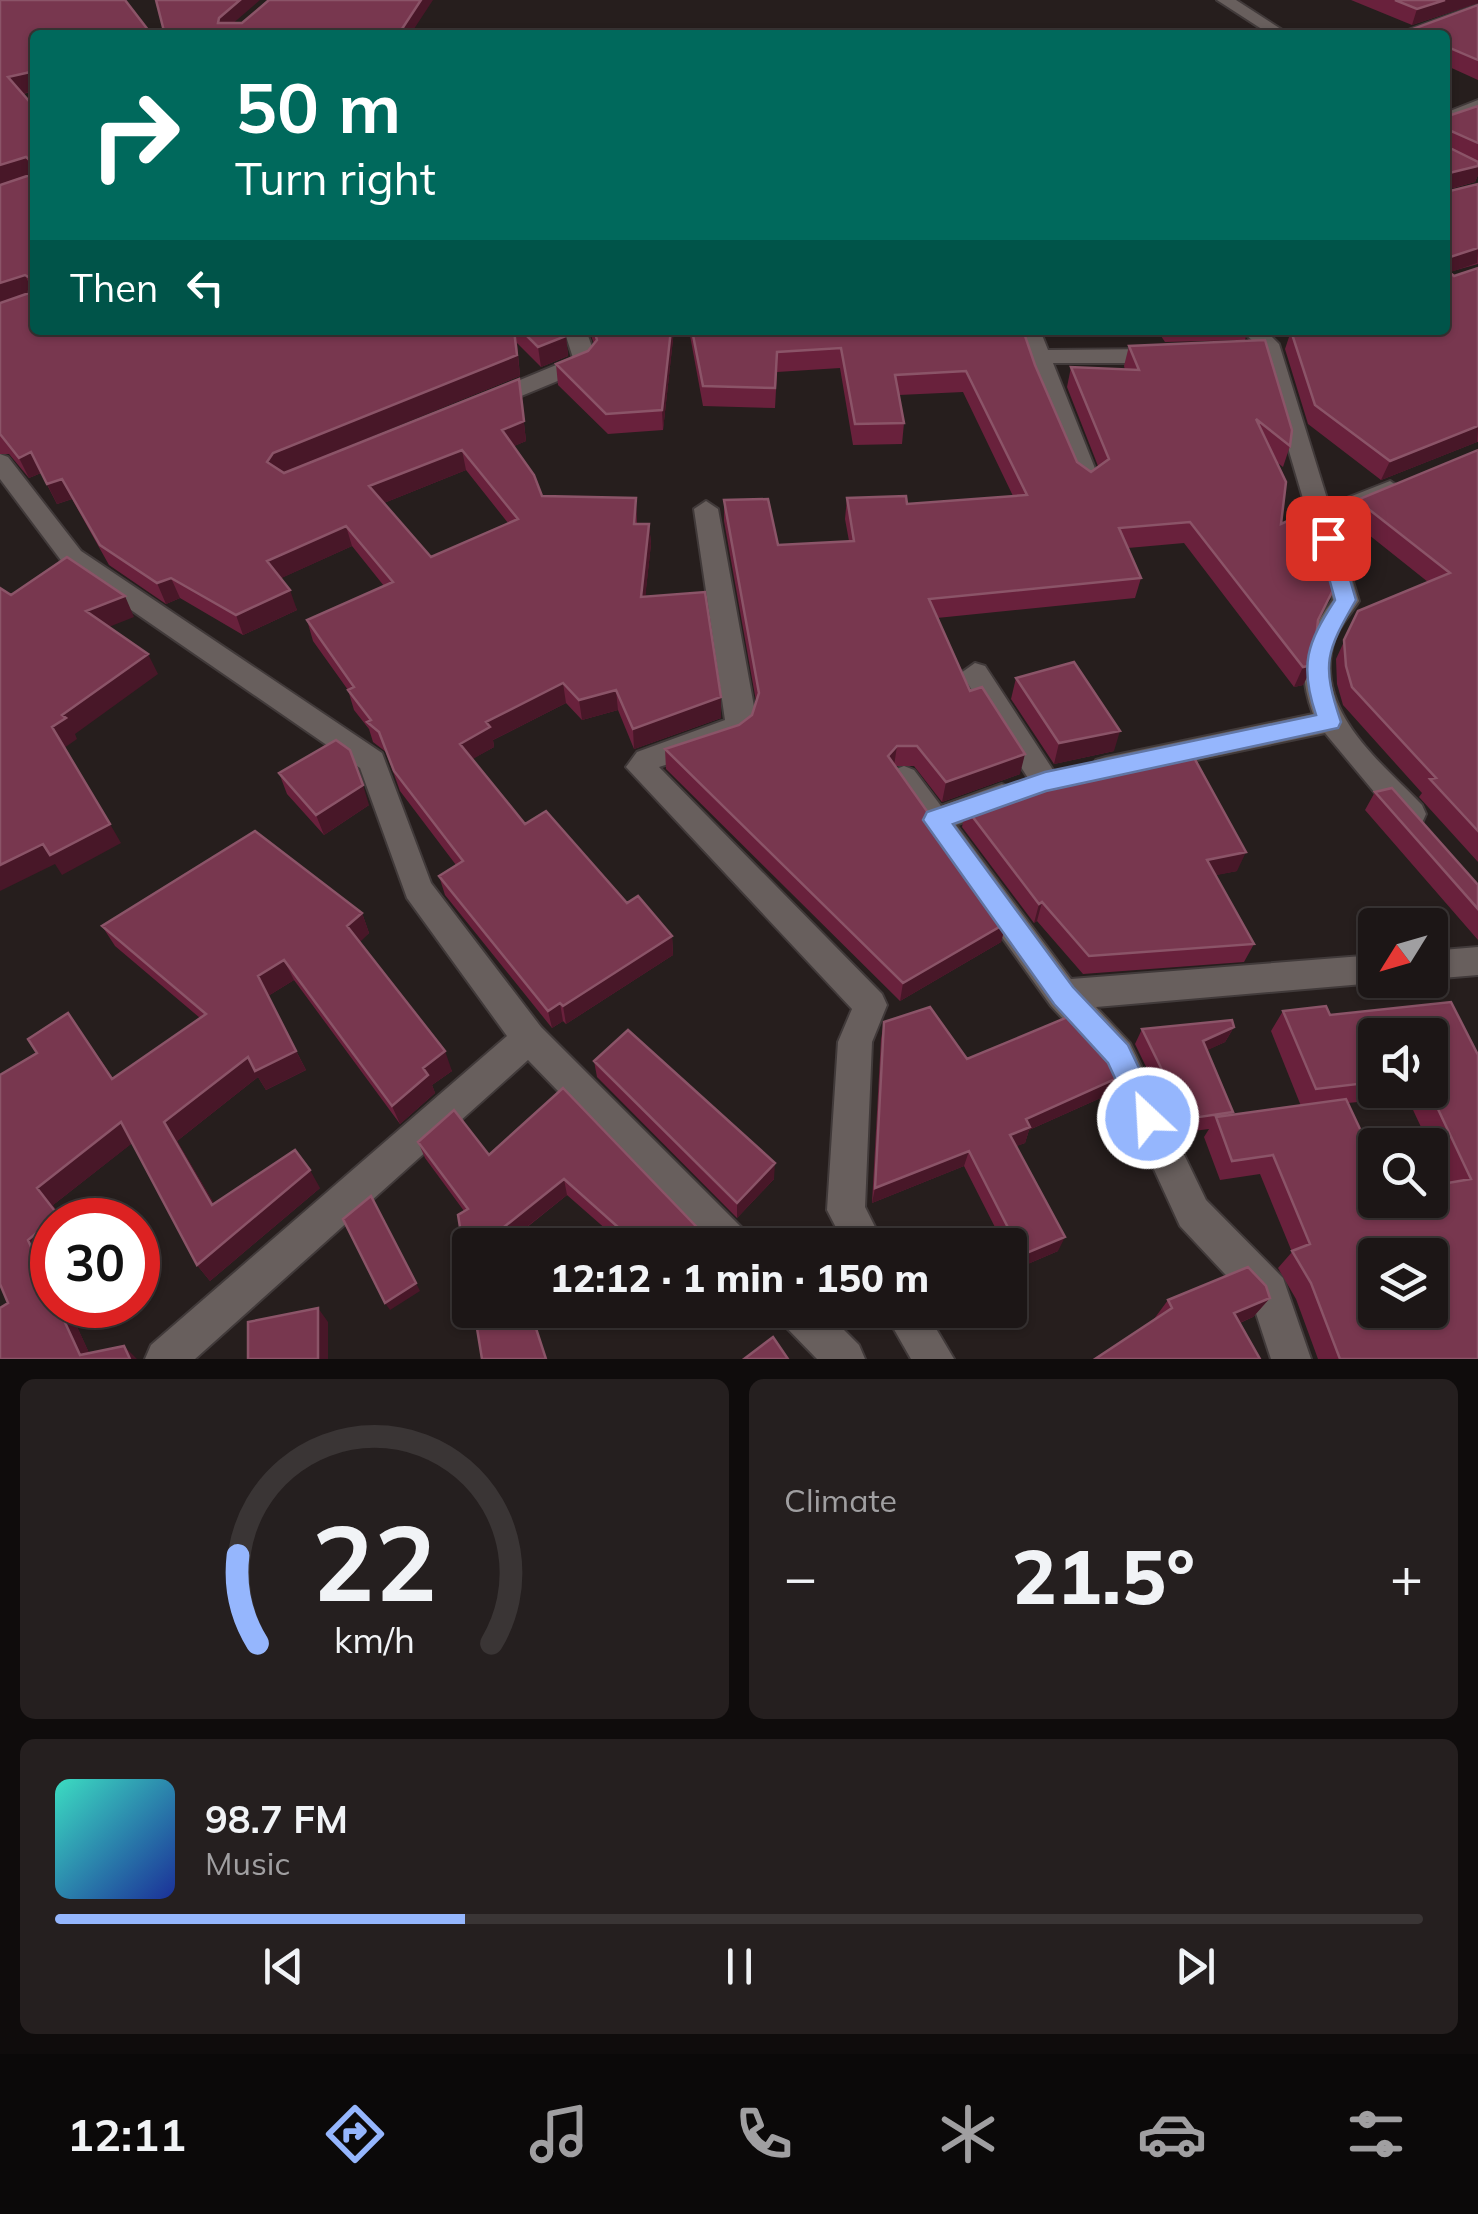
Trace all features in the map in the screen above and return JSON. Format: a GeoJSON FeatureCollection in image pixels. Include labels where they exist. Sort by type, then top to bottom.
{"type":"FeatureCollection","features":[{"type":"Feature","properties":{"kind":"street"},"geometry":{"type":"LineString","coordinates":[[1225,0],[1274,30]]}},
{"type":"Feature","properties":{"kind":"street"},"geometry":{"type":"LineString","coordinates":[[1418,30],[1478,10]]}},
{"type":"Feature","properties":{"kind":"street"},"geometry":{"type":"LineString","coordinates":[[1450,117],[1478,105]]}},
{"type":"Feature","properties":{"kind":"street"},"geometry":{"type":"LineString","coordinates":[[467,410],[582,363],[586,358],[578,335]]}},
{"type":"Feature","properties":{"kind":"street"},"geometry":{"type":"LineString","coordinates":[[1031,335],[1088,481]]}},
{"type":"Feature","properties":{"kind":"street"},"geometry":{"type":"LineString","coordinates":[[1232,351],[1296,335]]}},
{"type":"Feature","properties":{"kind":"street"},"geometry":{"type":"LineString","coordinates":[[1262,341],[1322,516],[1346,600],[1320,642],[1318,688],[1330,722],[1428,834]]}},
{"type":"Feature","properties":{"kind":"street"},"geometry":{"type":"LineString","coordinates":[[1042,357],[1179,355]]}},
{"type":"Feature","properties":{"kind":"street"},"geometry":{"type":"LineString","coordinates":[[0,462],[72,557],[372,761],[418,889],[529,1038],[716,1228]]}},
{"type":"Feature","properties":{"kind":"street"},"geometry":{"type":"LineString","coordinates":[[1322,516],[1409,481]]}},
{"type":"Feature","properties":{"kind":"street"},"geometry":{"type":"LineString","coordinates":[[706,508],[741,712],[738,726],[727,734],[647,760],[641,767],[870,1005],[855,1042],[846,1210],[856,1228]]}},
{"type":"Feature","properties":{"kind":"street"},"geometry":{"type":"LineString","coordinates":[[975,673],[1045,781]]}},
{"type":"Feature","properties":{"kind":"street"},"geometry":{"type":"LineString","coordinates":[[936,820],[1045,781],[1330,722]]}},
{"type":"Feature","properties":{"kind":"street"},"geometry":{"type":"LineString","coordinates":[[904,778],[1063,995],[1118,1054],[1193,1214],[1269,1292],[1291,1359]]}},
{"type":"Feature","properties":{"kind":"street"},"geometry":{"type":"LineString","coordinates":[[1448,962],[1478,960]]}},
{"type":"Feature","properties":{"kind":"street"},"geometry":{"type":"LineString","coordinates":[[1063,995],[1358,970]]}},
{"type":"Feature","properties":{"kind":"street"},"geometry":{"type":"LineString","coordinates":[[165,1359],[529,1038]]}},
{"type":"Feature","properties":{"kind":"street"},"geometry":{"type":"LineString","coordinates":[[815,1328],[845,1359]]}},
{"type":"Feature","properties":{"kind":"street"},"geometry":{"type":"LineString","coordinates":[[914,1328],[934,1359]]}},
{"type":"Feature","properties":{"kind":"building"},"geometry":{"type":"Polygon","coordinates":[[[0,0],[125,0],[148,30],[30,30],[30,72],[8,77],[30,102],[30,160],[26,157],[0,165],[0,0]]]}},
{"type":"Feature","properties":{"kind":"building"},"geometry":{"type":"Polygon","coordinates":[[[156,0],[240,0],[218,23],[242,23],[269,0],[421,0],[401,30],[164,30],[156,0]]]}},
{"type":"Feature","properties":{"kind":"building"},"geometry":{"type":"Polygon","coordinates":[[[1395,0],[1445,0],[1417,9],[1395,0]]]}},
{"type":"Feature","properties":{"kind":"building"},"geometry":{"type":"Polygon","coordinates":[[[1478,5],[1478,60],[1450,48],[1450,30],[1410,30],[1478,5]]]}},
{"type":"Feature","properties":{"kind":"building"},"geometry":{"type":"Polygon","coordinates":[[[1478,106],[1478,143],[1450,130],[1450,115],[1478,106]]]}},
{"type":"Feature","properties":{"kind":"building"},"geometry":{"type":"Polygon","coordinates":[[[1450,148],[1478,162],[1478,166],[1450,173],[1450,148]]]}},
{"type":"Feature","properties":{"kind":"building"},"geometry":{"type":"Polygon","coordinates":[[[30,175],[30,278],[25,275],[0,283],[0,185],[30,175]]]}},
{"type":"Feature","properties":{"kind":"building"},"geometry":{"type":"Polygon","coordinates":[[[1478,184],[1478,248],[1450,257],[1450,191],[1478,184]]]}},
{"type":"Feature","properties":{"kind":"building"},"geometry":{"type":"Polygon","coordinates":[[[1478,268],[1478,426],[1390,461],[1315,405],[1292,335],[1450,335],[1450,273],[1454,276],[1478,268]]]}},
{"type":"Feature","properties":{"kind":"building"},"geometry":{"type":"Polygon","coordinates":[[[30,278],[30,335],[515,335],[517,355],[273,453],[267,462],[284,473],[519,379],[524,421],[502,430],[534,475],[542,496],[636,498],[634,524],[649,524],[641,597],[705,592],[721,697],[633,729],[616,690],[579,700],[563,683],[486,722],[490,727],[460,744],[525,824],[546,811],[627,903],[638,896],[672,936],[563,1006],[560,1003],[548,1011],[439,876],[463,861],[394,771],[379,732],[367,722],[371,720],[348,690],[354,687],[307,620],[393,582],[346,526],[267,561],[290,590],[236,615],[171,578],[157,583],[100,545],[62,479],[47,484],[31,452],[19,458],[0,434],[0,303],[29,293],[30,278]],[[462,450],[369,486],[431,557],[518,519],[462,450]]]}},
{"type":"Feature","properties":{"kind":"building"},"geometry":{"type":"Polygon","coordinates":[[[526,335],[566,335],[566,336],[538,347],[526,335]]]}},
{"type":"Feature","properties":{"kind":"building"},"geometry":{"type":"Polygon","coordinates":[[[596,335],[670,335],[662,410],[606,414],[556,364],[588,351],[597,340],[596,335]]]}},
{"type":"Feature","properties":{"kind":"building"},"geometry":{"type":"Polygon","coordinates":[[[693,335],[1025,335],[1077,462],[1091,472],[1109,459],[1071,367],[1139,370],[1129,346],[1265,340],[1292,430],[1290,446],[1256,419],[1286,482],[1281,524],[1301,515],[1335,586],[1318,620],[1313,665],[1303,667],[1190,522],[1119,528],[1141,578],[929,599],[970,691],[982,687],[1025,754],[946,782],[917,746],[897,746],[888,756],[1006,923],[903,983],[665,749],[739,725],[752,715],[759,693],[724,500],[768,499],[778,545],[854,541],[847,498],[906,496],[907,504],[1027,495],[966,371],[895,375],[904,423],[855,424],[841,348],[777,352],[775,388],[703,386],[693,335]]]}},
{"type":"Feature","properties":{"kind":"building"},"geometry":{"type":"Polygon","coordinates":[[[1478,450],[1478,831],[1430,779],[1436,778],[1352,687],[1344,640],[1358,611],[1450,573],[1357,500],[1478,450]]]}},
{"type":"Feature","properties":{"kind":"building"},"geometry":{"type":"Polygon","coordinates":[[[67,557],[125,596],[86,611],[148,654],[62,715],[66,718],[52,727],[110,824],[50,855],[43,844],[0,865],[0,588],[11,595],[67,557]]]}},
{"type":"Feature","properties":{"kind":"building"},"geometry":{"type":"Polygon","coordinates":[[[1074,662],[1120,731],[1059,743],[1016,678],[1074,662]]]}},
{"type":"Feature","properties":{"kind":"building"},"geometry":{"type":"Polygon","coordinates":[[[336,740],[350,750],[363,785],[316,815],[279,773],[336,740]]]}},
{"type":"Feature","properties":{"kind":"building"},"geometry":{"type":"Polygon","coordinates":[[[1192,754],[1246,852],[1207,860],[1254,944],[1089,956],[1042,902],[1039,904],[966,808],[1053,776],[1138,759],[1141,763],[1192,754]]]}},
{"type":"Feature","properties":{"kind":"building"},"geometry":{"type":"Polygon","coordinates":[[[1392,788],[1478,885],[1478,909],[1375,792],[1392,788]]]}},
{"type":"Feature","properties":{"kind":"building"},"geometry":{"type":"Polygon","coordinates":[[[255,831],[362,913],[347,926],[445,1051],[423,1068],[428,1075],[392,1106],[284,960],[258,976],[296,1051],[255,1071],[248,1057],[164,1122],[212,1205],[295,1150],[310,1170],[197,1265],[121,1122],[37,1188],[45,1198],[30,1198],[30,1328],[68,1328],[80,1355],[124,1346],[130,1359],[0,1359],[0,1308],[8,1303],[0,1284],[0,1075],[37,1053],[28,1039],[68,1013],[112,1079],[206,1014],[102,926],[255,831]]]}},
{"type":"Feature","properties":{"kind":"building"},"geometry":{"type":"Polygon","coordinates":[[[1451,1002],[1478,1055],[1478,1359],[1340,1359],[1311,1283],[1292,1251],[1310,1244],[1273,1155],[1232,1161],[1216,1117],[1346,1099],[1360,1128],[1358,1218],[1448,1218],[1448,1183],[1471,1179],[1437,1108],[1448,1108],[1448,1018],[1358,1018],[1358,1084],[1316,1089],[1283,1011],[1326,1006],[1330,1015],[1451,1002]]]}},
{"type":"Feature","properties":{"kind":"building"},"geometry":{"type":"Polygon","coordinates":[[[930,1007],[967,1059],[1075,1014],[1110,1051],[1122,1076],[1026,1119],[1030,1127],[1010,1135],[1065,1237],[1027,1253],[1027,1228],[1008,1228],[969,1151],[875,1188],[884,1022],[930,1007]]]}},
{"type":"Feature","properties":{"kind":"building"},"geometry":{"type":"Polygon","coordinates":[[[1232,1020],[1234,1027],[1203,1041],[1233,1112],[1186,1119],[1142,1029],[1232,1020]]]}},
{"type":"Feature","properties":{"kind":"building"},"geometry":{"type":"Polygon","coordinates":[[[628,1030],[775,1163],[737,1203],[594,1061],[628,1030]]]}},
{"type":"Feature","properties":{"kind":"building"},"geometry":{"type":"Polygon","coordinates":[[[563,1088],[698,1228],[619,1228],[564,1179],[503,1228],[460,1228],[458,1215],[468,1209],[418,1142],[454,1110],[489,1155],[563,1088]]]}},
{"type":"Feature","properties":{"kind":"building"},"geometry":{"type":"Polygon","coordinates":[[[371,1196],[416,1283],[385,1303],[343,1219],[371,1196]]]}},
{"type":"Feature","properties":{"kind":"building"},"geometry":{"type":"Polygon","coordinates":[[[1248,1267],[1266,1286],[1270,1298],[1234,1313],[1260,1359],[1095,1359],[1172,1308],[1168,1300],[1248,1267]]]}},
{"type":"Feature","properties":{"kind":"building"},"geometry":{"type":"Polygon","coordinates":[[[318,1308],[318,1359],[248,1359],[248,1322],[318,1308]]]}},
{"type":"Feature","properties":{"kind":"building"},"geometry":{"type":"Polygon","coordinates":[[[477,1328],[536,1328],[546,1359],[482,1359],[477,1328]]]}},
{"type":"Feature","properties":{"kind":"building"},"geometry":{"type":"Polygon","coordinates":[[[773,1337],[788,1359],[744,1359],[773,1337]]]}},
{"type":"Feature","properties":{"kind":"route"},"geometry":{"type":"LineString","coordinates":[[1148,1118],[1118,1054],[1063,995],[936,820],[1045,781],[1330,722],[1318,688],[1320,642],[1346,600],[1328,538]]}}]}
